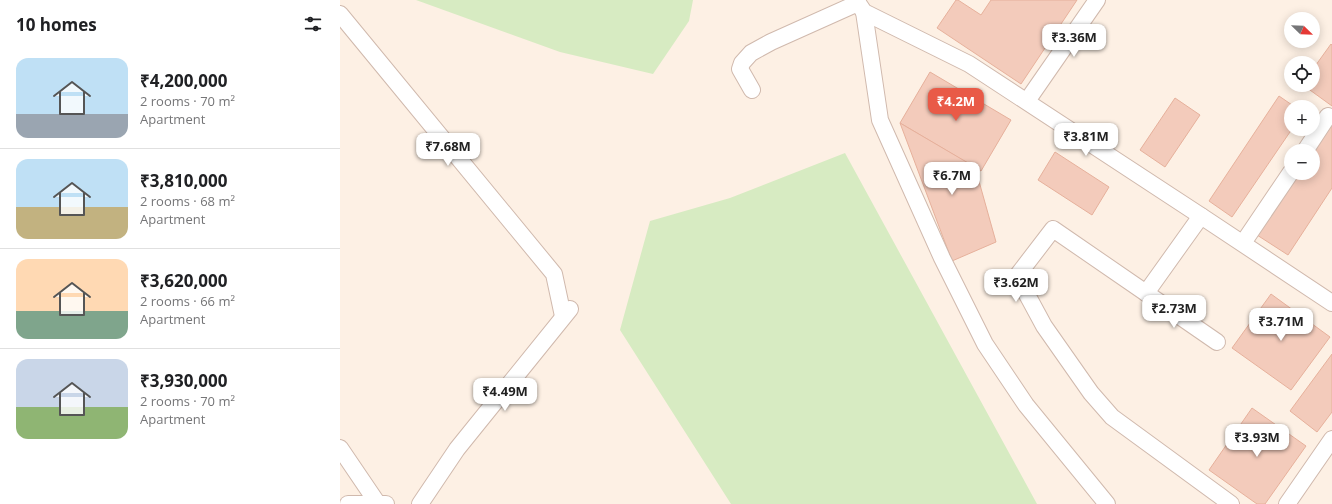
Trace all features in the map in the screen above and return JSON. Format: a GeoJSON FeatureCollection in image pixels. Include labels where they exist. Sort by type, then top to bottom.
{"type":"FeatureCollection","features":[{"type":"Feature","properties":{"kind":"street"},"geometry":{"type":"LineString","coordinates":[[1027,101],[1097,0]]}},
{"type":"Feature","properties":{"kind":"street"},"geometry":{"type":"LineString","coordinates":[[859,5],[969,64],[1332,304]]}},
{"type":"Feature","properties":{"kind":"street"},"geometry":{"type":"LineString","coordinates":[[752,90],[740,69],[742,63],[751,53],[771,42],[859,5]]}},
{"type":"Feature","properties":{"kind":"street"},"geometry":{"type":"LineString","coordinates":[[859,5],[880,120],[942,258],[985,344],[1022,399],[1107,504]]}},
{"type":"Feature","properties":{"kind":"street"},"geometry":{"type":"LineString","coordinates":[[340,14],[554,274],[568,311],[457,450],[420,504]]}},
{"type":"Feature","properties":{"kind":"street"},"geometry":{"type":"LineString","coordinates":[[1310,144],[1328,116]]}},
{"type":"Feature","properties":{"kind":"street"},"geometry":{"type":"LineString","coordinates":[[1243,244],[1286,180]]}},
{"type":"Feature","properties":{"kind":"street"},"geometry":{"type":"LineString","coordinates":[[1146,293],[1201,216]]}},
{"type":"Feature","properties":{"kind":"street"},"geometry":{"type":"LineString","coordinates":[[1217,342],[1053,229],[1017,276],[1044,326],[1091,393],[1112,417],[1231,504]]}},
{"type":"Feature","properties":{"kind":"street"},"geometry":{"type":"LineString","coordinates":[[1293,502],[1332,440]]}},
{"type":"Feature","properties":{"kind":"street"},"geometry":{"type":"LineString","coordinates":[[340,448],[378,504]]}},
{"type":"Feature","properties":{"kind":"street"},"geometry":{"type":"LineString","coordinates":[[348,504],[386,504]]}},
{"type":"Feature","properties":{"kind":"green space"},"geometry":{"type":"Polygon","coordinates":[[[416,0],[693,0],[689,21],[653,74],[560,52],[416,0]]]}},
{"type":"Feature","properties":{"kind":"green space"},"geometry":{"type":"Polygon","coordinates":[[[845,153],[1037,504],[731,504],[620,330],[650,221],[730,198],[845,153]]]}},
{"type":"Feature","properties":{"kind":"building"},"geometry":{"type":"Polygon","coordinates":[[[956,0],[981,15],[991,0],[1077,0],[1021,84],[937,28],[956,0]]]}},
{"type":"Feature","properties":{"kind":"building"},"geometry":{"type":"Polygon","coordinates":[[[1331,44],[1332,106],[1313,92],[1320,92],[1320,59],[1331,44]]]}},
{"type":"Feature","properties":{"kind":"building"},"geometry":{"type":"Polygon","coordinates":[[[930,72],[1011,120],[981,171],[900,123],[930,72]]]}},
{"type":"Feature","properties":{"kind":"building"},"geometry":{"type":"Polygon","coordinates":[[[1279,96],[1285,100],[1284,136],[1287,136],[1232,217],[1209,201],[1279,96]]]}},
{"type":"Feature","properties":{"kind":"building"},"geometry":{"type":"Polygon","coordinates":[[[1175,98],[1200,115],[1165,167],[1140,150],[1175,98]]]}},
{"type":"Feature","properties":{"kind":"building"},"geometry":{"type":"Polygon","coordinates":[[[1332,121],[1332,188],[1288,255],[1257,235],[1293,180],[1320,180],[1320,144],[1317,144],[1332,121]]]}},
{"type":"Feature","properties":{"kind":"building"},"geometry":{"type":"Polygon","coordinates":[[[900,123],[975,167],[996,242],[952,261],[900,123]]]}},
{"type":"Feature","properties":{"kind":"building"},"geometry":{"type":"Polygon","coordinates":[[[1055,152],[1109,187],[1092,215],[1038,180],[1055,152]]]}},
{"type":"Feature","properties":{"kind":"building"},"geometry":{"type":"Polygon","coordinates":[[[1271,294],[1330,337],[1291,390],[1232,348],[1271,294]]]}},
{"type":"Feature","properties":{"kind":"building"},"geometry":{"type":"Polygon","coordinates":[[[1332,354],[1332,412],[1317,432],[1290,411],[1332,354]]]}},
{"type":"Feature","properties":{"kind":"building"},"geometry":{"type":"Polygon","coordinates":[[[1252,408],[1306,446],[1265,504],[1257,504],[1209,470],[1252,408]]]}}]}
